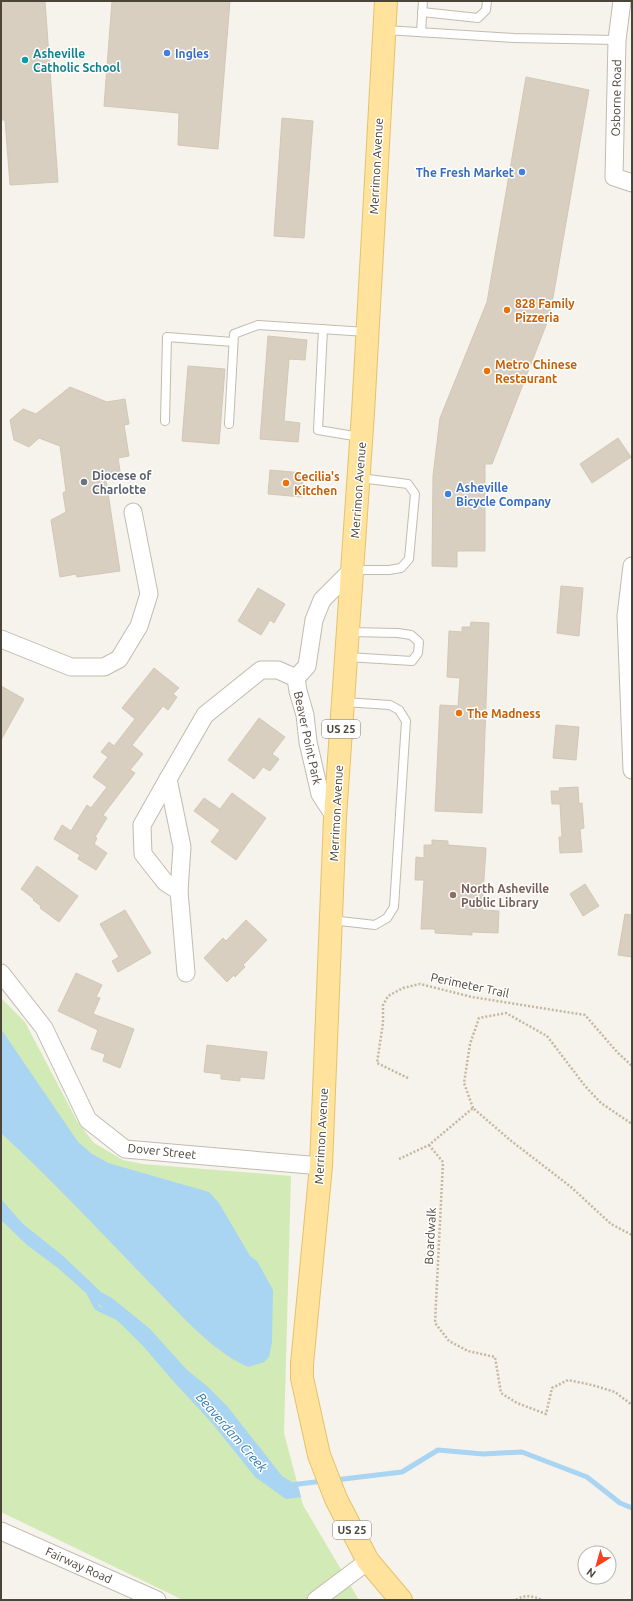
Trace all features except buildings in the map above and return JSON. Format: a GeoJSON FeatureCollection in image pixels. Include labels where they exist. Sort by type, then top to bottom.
{"type":"FeatureCollection","features":[{"type":"Feature","properties":{"kind":"main road","name":"Merrimon Avenue"},"geometry":{"type":"LineString","coordinates":[[386,1],[362,437],[335,817],[321,1166],[302,1364],[302,1378],[319,1455],[336,1499],[368,1561],[401,1600]]}},
{"type":"Feature","properties":{"kind":"street","name":"Osborne Road"},"geometry":{"type":"LineString","coordinates":[[622,1],[617,40],[614,177],[632,183]]}},
{"type":"Feature","properties":{"kind":"street"},"geometry":{"type":"LineString","coordinates":[[1,639],[71,667],[104,667],[119,659],[139,626],[149,594],[133,512]]}},
{"type":"Feature","properties":{"kind":"street"},"geometry":{"type":"LineString","coordinates":[[632,566],[626,616],[632,770]]}},
{"type":"Feature","properties":{"kind":"street","name":"Beaver Point Park"},"geometry":{"type":"LineString","coordinates":[[296,678],[307,666],[314,620],[322,600],[352,570]]}},
{"type":"Feature","properties":{"kind":"street","name":"Beaver Point Park"},"geometry":{"type":"LineString","coordinates":[[179,891],[165,882],[143,854],[142,825],[205,715],[261,670],[278,670],[296,678]]}},
{"type":"Feature","properties":{"kind":"street","name":"Beaver Point Park"},"geometry":{"type":"LineString","coordinates":[[296,678],[305,715],[308,742],[320,794],[335,817]]}},
{"type":"Feature","properties":{"kind":"street"},"geometry":{"type":"LineString","coordinates":[[168,778],[182,847],[179,891],[186,973]]}},
{"type":"Feature","properties":{"kind":"street","name":"Dover Street"},"geometry":{"type":"LineString","coordinates":[[1,973],[44,1028],[88,1120],[125,1149],[321,1166]]}},
{"type":"Feature","properties":{"kind":"street","name":"Fairway Road"},"geometry":{"type":"LineString","coordinates":[[1,1531],[157,1600]]}},
{"type":"Feature","properties":{"kind":"street"},"geometry":{"type":"LineString","coordinates":[[316,1600],[368,1561]]}},
{"type":"Feature","properties":{"kind":"lane"},"geometry":{"type":"LineString","coordinates":[[421,32],[423,1]]}},
{"type":"Feature","properties":{"kind":"lane"},"geometry":{"type":"LineString","coordinates":[[422,12],[478,18],[486,10],[487,1]]}},
{"type":"Feature","properties":{"kind":"lane"},"geometry":{"type":"LineString","coordinates":[[384,30],[514,38],[617,40]]}},
{"type":"Feature","properties":{"kind":"lane"},"geometry":{"type":"LineString","coordinates":[[229,424],[234,334],[258,324],[368,332]]}},
{"type":"Feature","properties":{"kind":"lane"},"geometry":{"type":"LineString","coordinates":[[323,329],[318,430],[362,437]]}},
{"type":"Feature","properties":{"kind":"lane"},"geometry":{"type":"LineString","coordinates":[[165,421],[167,337],[233,342]]}},
{"type":"Feature","properties":{"kind":"lane"},"geometry":{"type":"LineString","coordinates":[[352,570],[389,570],[401,568],[409,559],[415,494],[408,484],[358,478]]}},
{"type":"Feature","properties":{"kind":"lane"},"geometry":{"type":"LineString","coordinates":[[346,657],[412,661],[418,653],[419,642],[411,635],[398,633],[348,632]]}},
{"type":"Feature","properties":{"kind":"lane"},"geometry":{"type":"LineString","coordinates":[[331,920],[374,925],[387,918],[394,907],[406,721],[399,710],[390,705],[343,702]]}},
{"type":"Feature","properties":{"kind":"path","name":"Perimeter Trail"},"geometry":{"type":"LineString","coordinates":[[408,1078],[376,1063],[383,1023],[382,1005],[388,996],[403,988],[420,984],[472,997],[585,1015],[617,1052],[632,1066]]}},
{"type":"Feature","properties":{"kind":"path"},"geometry":{"type":"LineString","coordinates":[[632,1124],[601,1103],[585,1086],[547,1036],[506,1013],[479,1018],[470,1044],[464,1083],[473,1108],[510,1140],[571,1187],[611,1224],[632,1235]]}},
{"type":"Feature","properties":{"kind":"path"},"geometry":{"type":"LineString","coordinates":[[399,1160],[429,1145],[473,1108]]}},
{"type":"Feature","properties":{"kind":"path","name":"Boardwalk"},"geometry":{"type":"LineString","coordinates":[[429,1145],[443,1162],[435,1323],[449,1341],[468,1351],[495,1357],[501,1393],[517,1403],[546,1414],[552,1388],[568,1380],[615,1392],[632,1405]]}},
{"type":"Feature","properties":{"kind":"path"},"geometry":{"type":"LineString","coordinates":[[516,1600],[532,1596],[542,1600]]}},
{"type":"Feature","properties":{"kind":"green space"},"geometry":{"type":"Polygon","coordinates":[[[1,998],[25,1022],[77,1121],[94,1143],[123,1160],[143,1164],[291,1176],[284,1433],[303,1505],[359,1600],[183,1600],[1,1512],[1,998]]]}},
{"type":"Feature","properties":{"kind":"water"},"geometry":{"type":"Polygon","coordinates":[[[1,1029],[78,1142],[92,1154],[108,1163],[209,1192],[219,1203],[250,1256],[257,1261],[273,1290],[272,1342],[269,1357],[264,1362],[248,1367],[219,1350],[206,1339],[56,1186],[1,1133],[1,1029]]]}},
{"type":"Feature","properties":{"kind":"water"},"geometry":{"type":"Polygon","coordinates":[[[1,1199],[23,1224],[62,1255],[101,1292],[112,1298],[150,1329],[187,1370],[207,1386],[227,1406],[282,1476],[292,1482],[297,1482],[301,1497],[286,1499],[255,1477],[212,1423],[143,1346],[122,1325],[58,1268],[27,1245],[1,1220],[1,1199]]]}},
{"type":"Feature","properties":{"kind":"waterway","name":"Beaverdam Creek"},"geometry":{"type":"LineString","coordinates":[[89,1293],[97,1308],[114,1316]]}},
{"type":"Feature","properties":{"kind":"waterway","name":"Beaverdam Creek"},"geometry":{"type":"LineString","coordinates":[[335,1480],[402,1472],[438,1450],[483,1454],[522,1452],[587,1477],[620,1503],[632,1508]]}},
{"type":"Feature","properties":{"kind":"waterway","name":"Beaverdam Creek"},"geometry":{"type":"LineString","coordinates":[[291,1485],[323,1481]]}},
{"type":"Feature","properties":{"kind":"place","name":"Ingles"},"geometry":{"type":"Point","coordinates":[167,53]}},
{"type":"Feature","properties":{"kind":"place","name":"Asheville Catholic School"},"geometry":{"type":"Point","coordinates":[25,60]}},
{"type":"Feature","properties":{"kind":"place","name":"The Fresh Market"},"geometry":{"type":"Point","coordinates":[522,172]}},
{"type":"Feature","properties":{"kind":"place","name":"828 Family Pizzeria"},"geometry":{"type":"Point","coordinates":[507,310]}},
{"type":"Feature","properties":{"kind":"place","name":"Metro Chinese Restaurant"},"geometry":{"type":"Point","coordinates":[487,371]}},
{"type":"Feature","properties":{"kind":"place","name":"Diocese of Charlotte"},"geometry":{"type":"Point","coordinates":[84,482]}},
{"type":"Feature","properties":{"kind":"place","name":"Cecilia's Kitchen"},"geometry":{"type":"Point","coordinates":[286,483]}},
{"type":"Feature","properties":{"kind":"place","name":"Asheville Bicycle Company"},"geometry":{"type":"Point","coordinates":[448,494]}},
{"type":"Feature","properties":{"kind":"place","name":"The Madness"},"geometry":{"type":"Point","coordinates":[459,713]}},
{"type":"Feature","properties":{"kind":"place","name":"North Asheville Public Library"},"geometry":{"type":"Point","coordinates":[453,895]}}]}
